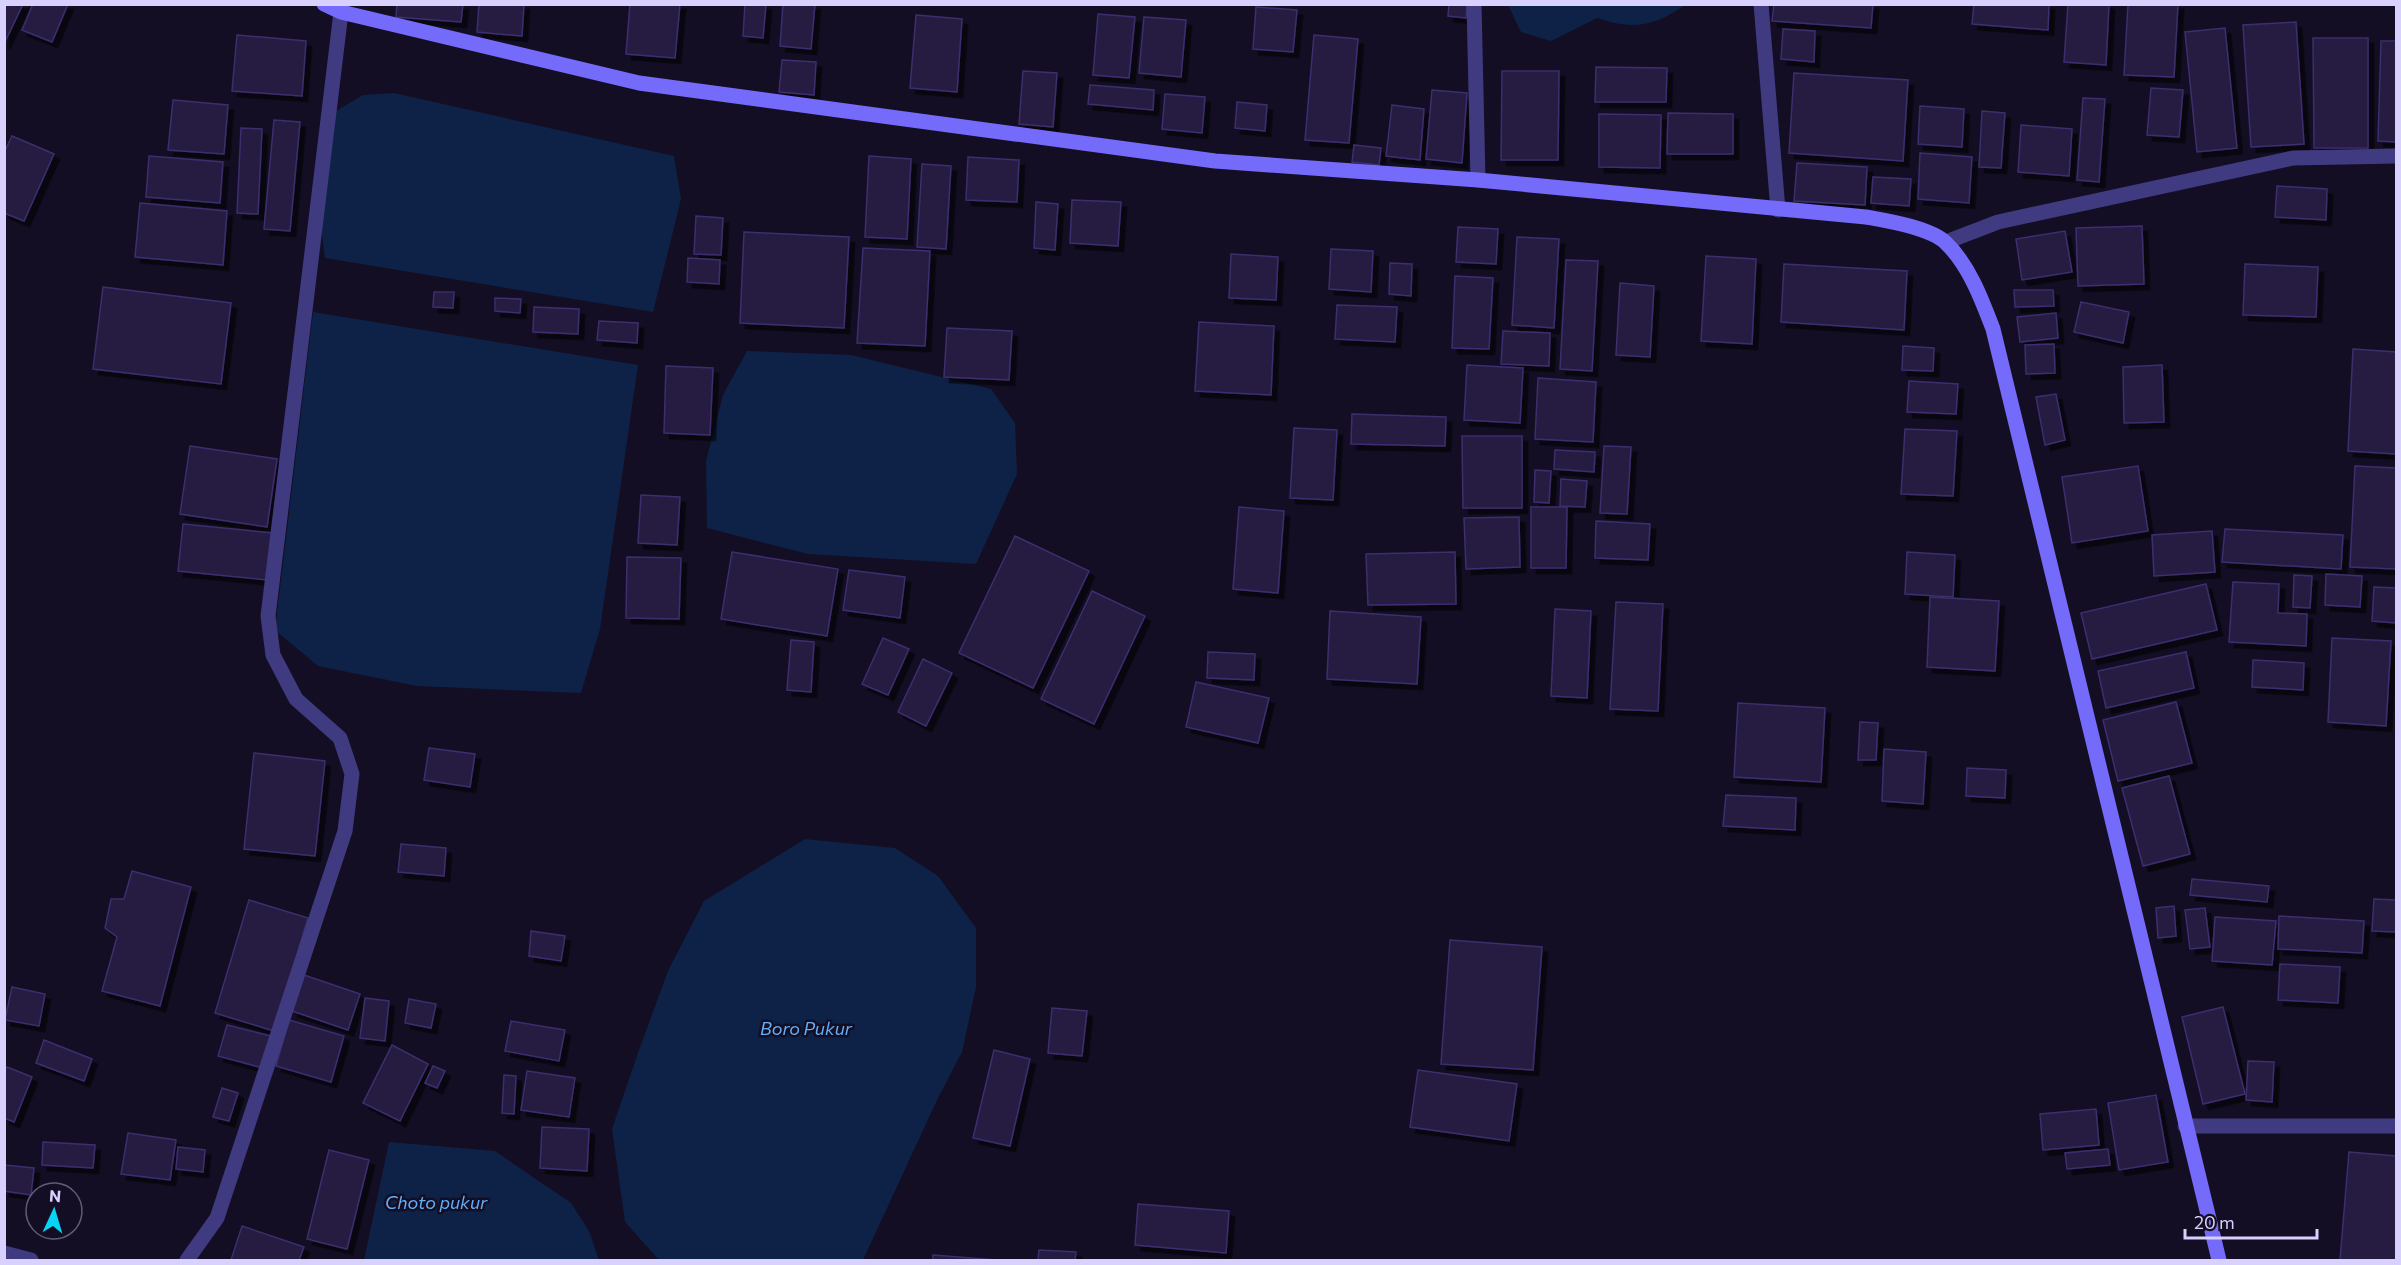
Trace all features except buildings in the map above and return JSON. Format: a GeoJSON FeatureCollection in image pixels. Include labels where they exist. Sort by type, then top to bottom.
{"type":"FeatureCollection","features":[{"type":"Feature","properties":{"kind":"street"},"geometry":{"type":"LineString","coordinates":[[324,4],[639,82],[1215,161],[1478,180],[1866,217],[1908,225],[1946,242],[1975,283],[1994,329],[2219,1260]]}},
{"type":"Feature","properties":{"kind":"street"},"geometry":{"type":"LineString","coordinates":[[1474,4],[1478,180]]}},
{"type":"Feature","properties":{"kind":"street"},"geometry":{"type":"LineString","coordinates":[[1761,4],[1778,210]]}},
{"type":"Feature","properties":{"kind":"street"},"geometry":{"type":"LineString","coordinates":[[187,1260],[217,1218],[345,831],[352,774],[340,738],[296,699],[273,655],[268,616],[341,8]]}},
{"type":"Feature","properties":{"kind":"street"},"geometry":{"type":"LineString","coordinates":[[1946,242],[1998,222],[2293,158],[2397,156]]}},
{"type":"Feature","properties":{"kind":"street"},"geometry":{"type":"LineString","coordinates":[[2185,1126],[2397,1126]]}},
{"type":"Feature","properties":{"kind":"street"},"geometry":{"type":"LineString","coordinates":[[4,1253],[31,1260]]}},
{"type":"Feature","properties":{"kind":"water"},"geometry":{"type":"Polygon","coordinates":[[[1508,4],[1685,5],[1663,18],[1642,24],[1621,24],[1597,18],[1551,41],[1521,32],[1508,4]]]}},
{"type":"Feature","properties":{"kind":"water"},"geometry":{"type":"Polygon","coordinates":[[[394,93],[674,156],[681,199],[653,312],[325,258],[321,227],[336,111],[363,95],[394,93]]]}},
{"type":"Feature","properties":{"kind":"water"},"geometry":{"type":"Polygon","coordinates":[[[313,312],[638,365],[600,629],[581,693],[417,686],[318,666],[275,630],[313,312]]]}},
{"type":"Feature","properties":{"kind":"water"},"geometry":{"type":"Polygon","coordinates":[[[747,351],[851,355],[991,389],[1015,423],[1017,474],[976,564],[808,554],[707,528],[706,461],[723,395],[747,351]]]}},
{"type":"Feature","properties":{"kind":"water","name":"Boro Pukur"},"geometry":{"type":"Polygon","coordinates":[[[805,839],[895,848],[938,876],[976,928],[976,987],[962,1052],[937,1100],[863,1260],[659,1260],[625,1222],[612,1129],[639,1050],[668,971],[704,901],[805,839]]]}},
{"type":"Feature","properties":{"kind":"water","name":"Choto pukur"},"geometry":{"type":"Polygon","coordinates":[[[389,1142],[495,1151],[571,1203],[589,1231],[599,1260],[364,1260],[389,1142]]]}}]}
